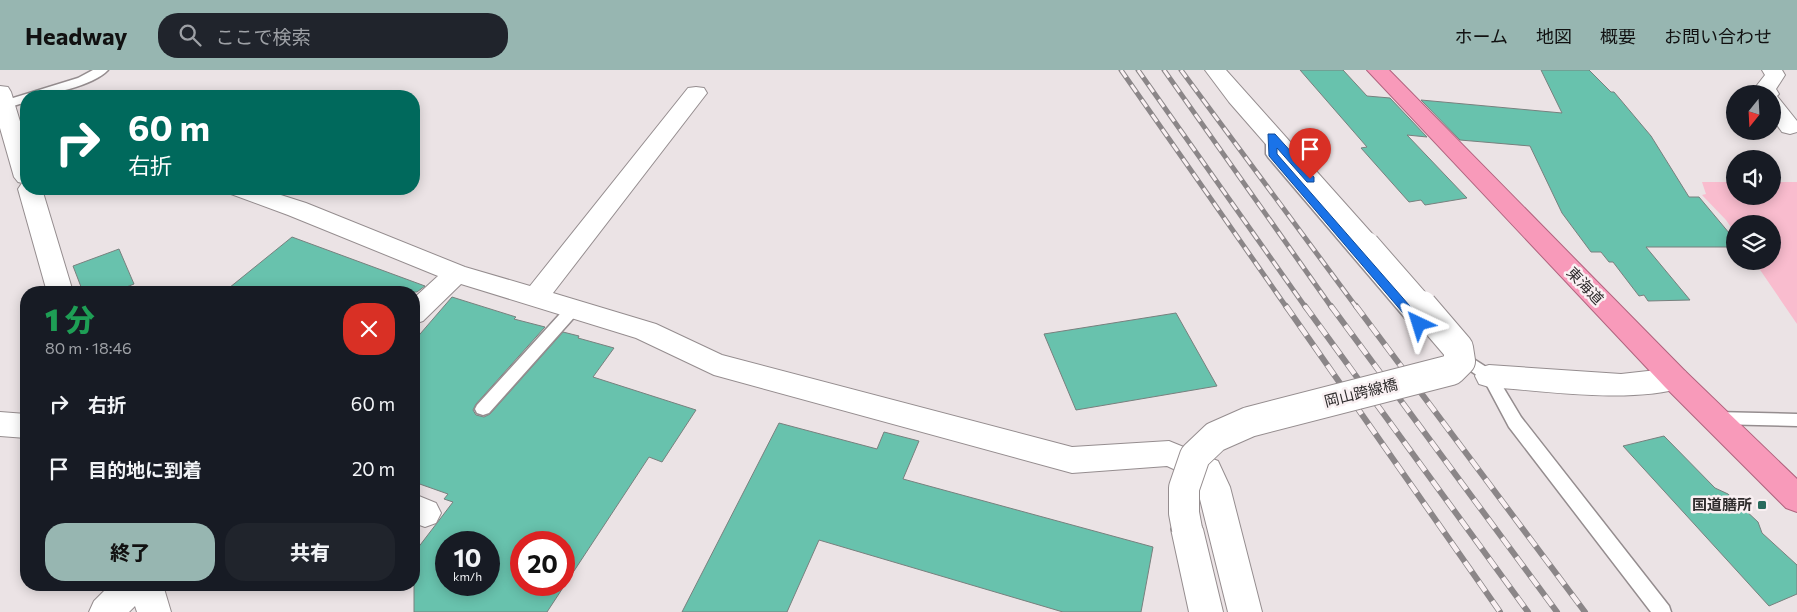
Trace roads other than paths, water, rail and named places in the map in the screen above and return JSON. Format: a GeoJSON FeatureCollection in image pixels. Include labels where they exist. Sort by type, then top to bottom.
{"type":"FeatureCollection","features":[{"type":"Feature","properties":{"kind":"highway","name":"東海道"},"geometry":{"type":"LineString","coordinates":[[1377,70],[1675,379],[1797,499]]}},
{"type":"Feature","properties":{"kind":"street"},"geometry":{"type":"LineString","coordinates":[[1215,70],[1236,97],[1272,136]]}},
{"type":"Feature","properties":{"kind":"street"},"geometry":{"type":"LineString","coordinates":[[1768,85],[1775,75],[1772,70]]}},
{"type":"Feature","properties":{"kind":"street"},"geometry":{"type":"LineString","coordinates":[[536,297],[696,93]]}},
{"type":"Feature","properties":{"kind":"street"},"geometry":{"type":"LineString","coordinates":[[2,98],[20,157]]}},
{"type":"Feature","properties":{"kind":"street"},"geometry":{"type":"LineString","coordinates":[[1781,114],[1790,127]]}},
{"type":"Feature","properties":{"kind":"street","name":"岡山跨線橋"},"geometry":{"type":"LineString","coordinates":[[1206,612],[1184,512],[1184,488],[1195,456],[1215,437],[1249,422],[1450,370],[1460,362],[1458,348],[1272,136]]}},
{"type":"Feature","properties":{"kind":"street"},"geometry":{"type":"LineString","coordinates":[[32,195],[58,286]]}},
{"type":"Feature","properties":{"kind":"street"},"geometry":{"type":"LineString","coordinates":[[256,195],[297,209],[456,273],[646,331],[714,364],[1072,460],[1169,453],[1207,470],[1214,487],[1245,612]]}},
{"type":"Feature","properties":{"kind":"street"},"geometry":{"type":"LineString","coordinates":[[420,308],[456,273]]}},
{"type":"Feature","properties":{"kind":"street"},"geometry":{"type":"LineString","coordinates":[[1489,376],[1621,385],[1675,379]]}},
{"type":"Feature","properties":{"kind":"street"},"geometry":{"type":"LineString","coordinates":[[0,424],[20,426]]}},
{"type":"Feature","properties":{"kind":"street"},"geometry":{"type":"LineString","coordinates":[[106,612],[127,591]]}},
{"type":"Feature","properties":{"kind":"street"},"geometry":{"type":"LineString","coordinates":[[148,591],[154,612]]}},
{"type":"Feature","properties":{"kind":"lane"},"geometry":{"type":"LineString","coordinates":[[51,90],[82,80],[102,70]]}},
{"type":"Feature","properties":{"kind":"lane"},"geometry":{"type":"LineString","coordinates":[[2,98],[20,98]]}},
{"type":"Feature","properties":{"kind":"lane"},"geometry":{"type":"LineString","coordinates":[[1272,136],[1272,154],[1430,337],[1489,376],[1515,422],[1662,612]]}},
{"type":"Feature","properties":{"kind":"lane"},"geometry":{"type":"LineString","coordinates":[[483,409],[574,308]]}},
{"type":"Feature","properties":{"kind":"lane"},"geometry":{"type":"LineString","coordinates":[[1715,418],[1797,420]]}},
{"type":"Feature","properties":{"kind":"railway"},"geometry":{"type":"LineString","coordinates":[[1121,70],[1287,308]]}},
{"type":"Feature","properties":{"kind":"railway"},"geometry":{"type":"LineString","coordinates":[[1138,70],[1306,308]]}},
{"type":"Feature","properties":{"kind":"railway"},"geometry":{"type":"LineString","coordinates":[[1164,70],[1332,308]]}},
{"type":"Feature","properties":{"kind":"railway"},"geometry":{"type":"LineString","coordinates":[[1181,70],[1357,308]]}},
{"type":"Feature","properties":{"kind":"railway"},"geometry":{"type":"LineString","coordinates":[[1286,306],[1500,612]]}},
{"type":"Feature","properties":{"kind":"railway"},"geometry":{"type":"LineString","coordinates":[[1305,306],[1528,612]]}},
{"type":"Feature","properties":{"kind":"railway"},"geometry":{"type":"LineString","coordinates":[[1331,306],[1557,612]]}},
{"type":"Feature","properties":{"kind":"railway"},"geometry":{"type":"LineString","coordinates":[[1356,306],[1585,612]]}},
{"type":"Feature","properties":{"kind":"place","name":"国道膳所"},"geometry":{"type":"Point","coordinates":[1762,505]}}]}
